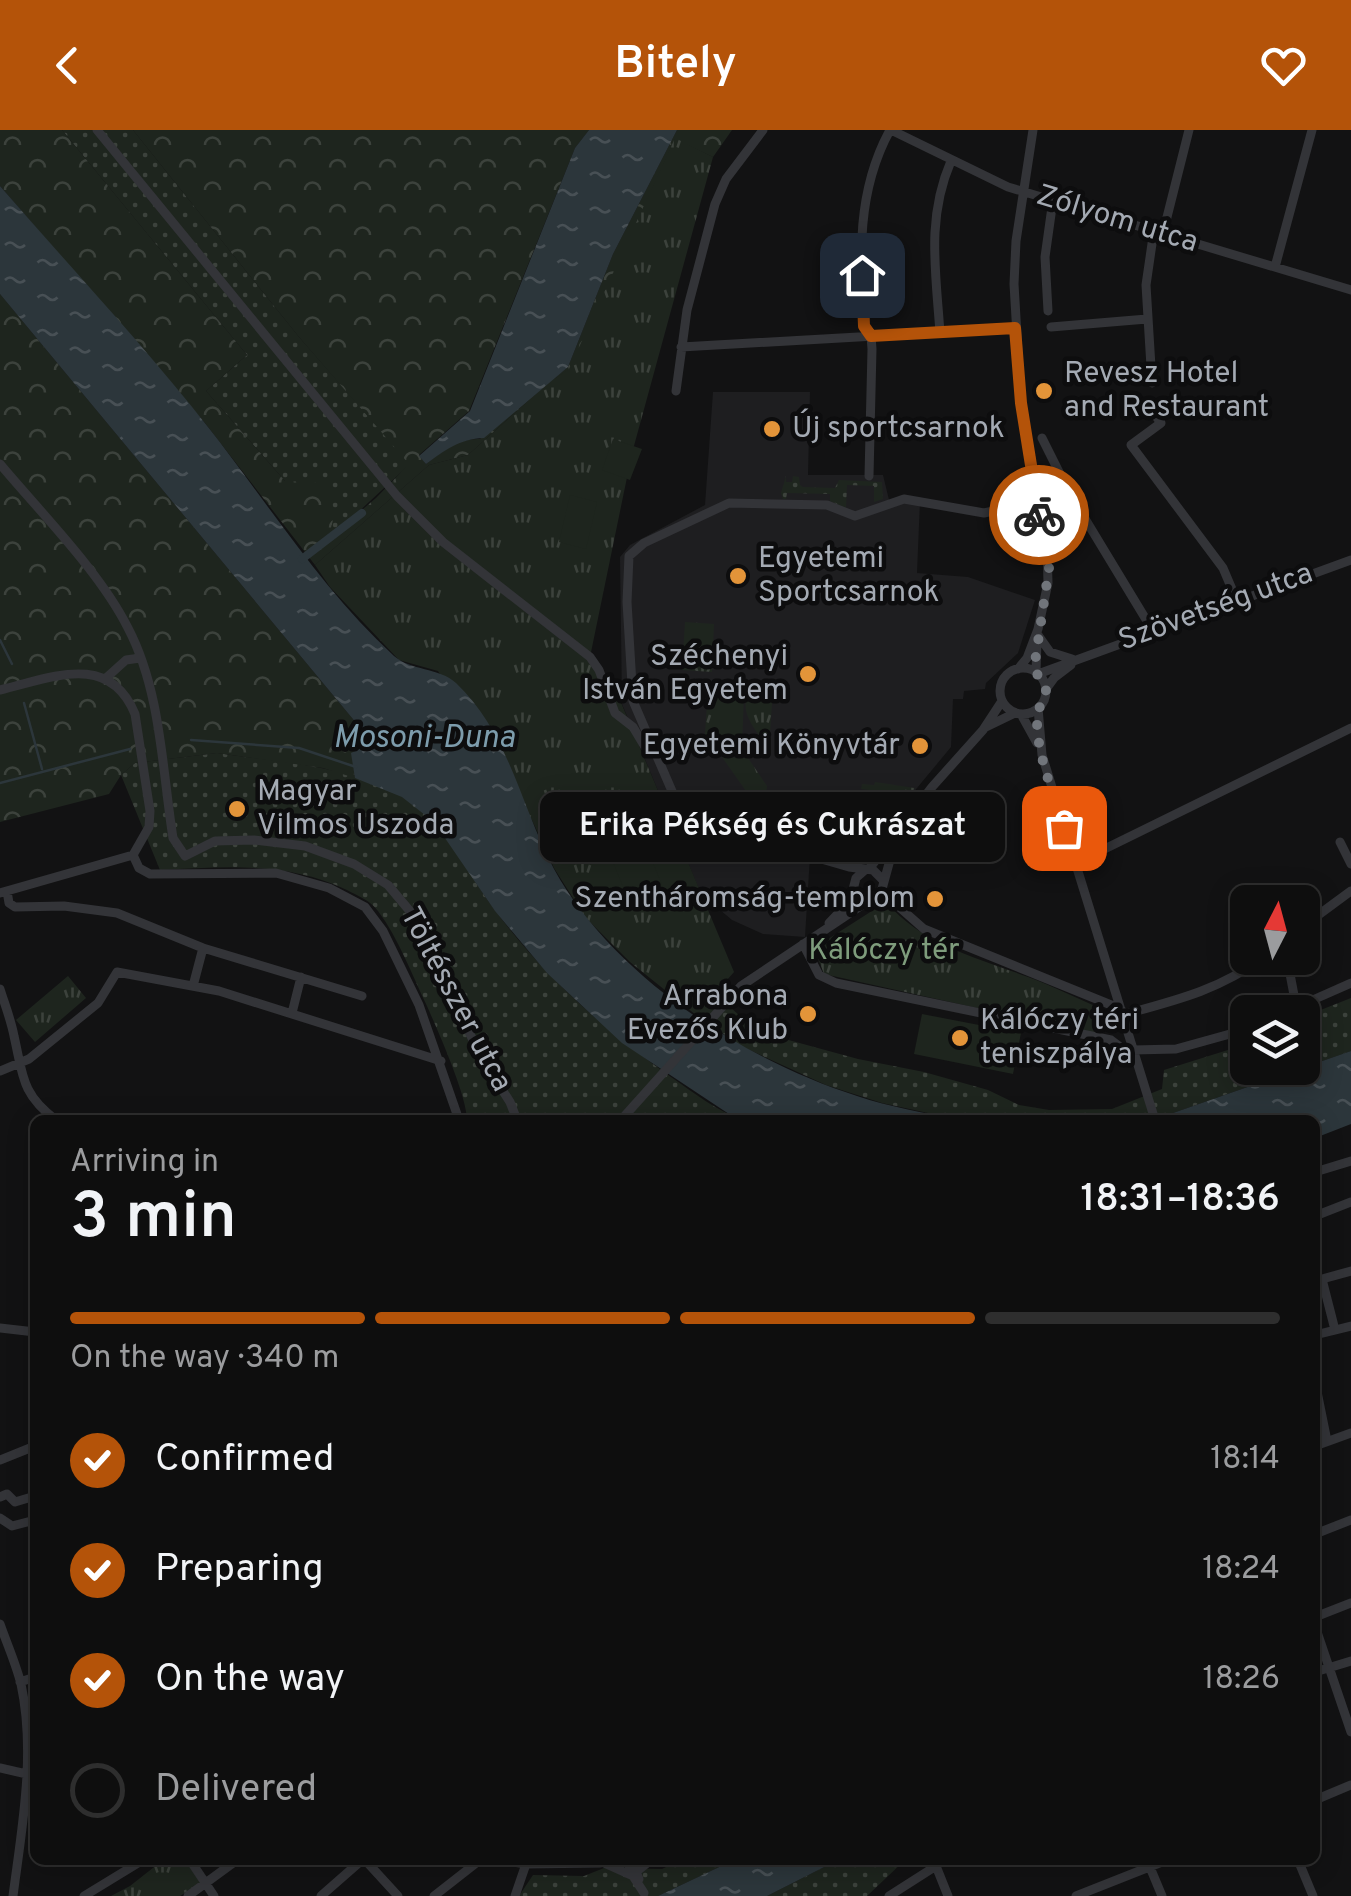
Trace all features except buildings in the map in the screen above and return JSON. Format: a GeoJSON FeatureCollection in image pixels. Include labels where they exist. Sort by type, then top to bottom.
{"type":"FeatureCollection","features":[{"type":"Feature","properties":{"kind":"street"},"geometry":{"type":"LineString","coordinates":[[97,130],[397,496],[443,542],[590,657],[615,713],[633,727],[656,760]]}},
{"type":"Feature","properties":{"kind":"street"},"geometry":{"type":"LineString","coordinates":[[676,390],[687,310],[715,204],[726,179],[763,130]]}},
{"type":"Feature","properties":{"kind":"street"},"geometry":{"type":"LineString","coordinates":[[869,476],[871,336],[864,326],[862,219],[876,156],[891,130]]}},
{"type":"Feature","properties":{"kind":"street","name":"Zólyom utca"},"geometry":{"type":"LineString","coordinates":[[891,130],[1023,191],[1351,290]]}},
{"type":"Feature","properties":{"kind":"street"},"geometry":{"type":"LineString","coordinates":[[1033,130],[1014,264],[1015,328],[1021,403],[1049,568],[1038,632],[1027,658],[1003,679],[1000,691],[1002,701],[1018,714],[1042,755]]}},
{"type":"Feature","properties":{"kind":"street"},"geometry":{"type":"LineString","coordinates":[[1152,383],[1146,285],[1190,130]]}},
{"type":"Feature","properties":{"kind":"street"},"geometry":{"type":"LineString","coordinates":[[1276,268],[1312,130]]}},
{"type":"Feature","properties":{"kind":"street"},"geometry":{"type":"LineString","coordinates":[[940,333],[933,228],[938,194],[951,161]]}},
{"type":"Feature","properties":{"kind":"street"},"geometry":{"type":"LineString","coordinates":[[1048,311],[1044,257],[1053,200]]}},
{"type":"Feature","properties":{"kind":"street"},"geometry":{"type":"LineString","coordinates":[[1050,327],[1147,320]]}},
{"type":"Feature","properties":{"kind":"street"},"geometry":{"type":"LineString","coordinates":[[681,347],[1015,328]]}},
{"type":"Feature","properties":{"kind":"street"},"geometry":{"type":"LineString","coordinates":[[1147,404],[1161,422],[1131,445],[1223,568],[1237,600]]}},
{"type":"Feature","properties":{"kind":"street"},"geometry":{"type":"LineString","coordinates":[[1042,438],[1070,494],[1153,631]]}},
{"type":"Feature","properties":{"kind":"street"},"geometry":{"type":"LineString","coordinates":[[0,464],[99,584],[130,631],[140,658],[126,660],[106,678]]}},
{"type":"Feature","properties":{"kind":"street"},"geometry":{"type":"LineString","coordinates":[[882,878],[867,870],[805,855],[719,850],[701,844],[684,825],[632,697],[626,566],[635,549],[714,507],[735,502],[827,505],[855,516],[908,499],[984,513],[1070,494]]}},
{"type":"Feature","properties":{"kind":"street","name":"Szövetség utca"},"geometry":{"type":"LineString","coordinates":[[1037,673],[1351,560]]}},
{"type":"Feature","properties":{"kind":"street"},"geometry":{"type":"LineString","coordinates":[[1038,632],[1050,652],[1078,658]]}},
{"type":"Feature","properties":{"kind":"street"},"geometry":{"type":"LineString","coordinates":[[1038,632],[1037,673],[1046,690],[1038,708],[1042,755],[1153,1115]]}},
{"type":"Feature","properties":{"kind":"street","name":"Töltésszer utca"},"geometry":{"type":"LineString","coordinates":[[140,658],[178,848],[185,856],[216,841],[254,840],[306,846],[354,864],[388,885],[414,916],[481,1057],[514,1115]]}},
{"type":"Feature","properties":{"kind":"street","name":"Szövetség utca"},"geometry":{"type":"LineString","coordinates":[[1046,690],[1078,658]]}},
{"type":"Feature","properties":{"kind":"street"},"geometry":{"type":"LineString","coordinates":[[1018,668],[1037,673]]}},
{"type":"Feature","properties":{"kind":"street"},"geometry":{"type":"LineString","coordinates":[[0,690],[83,672],[106,678],[129,699],[144,771],[149,828],[132,855],[3,892],[9,903],[22,909],[64,906],[118,913],[203,948],[362,996]]}},
{"type":"Feature","properties":{"kind":"street"},"geometry":{"type":"LineString","coordinates":[[820,932],[850,901],[858,874],[867,870],[899,832],[1002,701]]}},
{"type":"Feature","properties":{"kind":"street"},"geometry":{"type":"LineString","coordinates":[[983,730],[1038,708]]}},
{"type":"Feature","properties":{"kind":"street"},"geometry":{"type":"LineString","coordinates":[[1074,864],[1351,728]]}},
{"type":"Feature","properties":{"kind":"street"},"geometry":{"type":"LineString","coordinates":[[626,1115],[741,986],[882,889],[882,878],[899,832]]}},
{"type":"Feature","properties":{"kind":"street"},"geometry":{"type":"LineString","coordinates":[[1340,842],[1351,864]]}},
{"type":"Feature","properties":{"kind":"street","name":"Töltésszer utca"},"geometry":{"type":"LineString","coordinates":[[132,855],[139,868],[150,874],[276,873],[329,888],[366,907],[383,932],[419,1005],[458,1115]]}},
{"type":"Feature","properties":{"kind":"street"},"geometry":{"type":"LineString","coordinates":[[828,860],[841,868],[864,896],[890,898],[924,929],[1098,998],[1122,1012],[1191,996],[1235,975]]}},
{"type":"Feature","properties":{"kind":"street"},"geometry":{"type":"LineString","coordinates":[[1320,914],[1351,892]]}},
{"type":"Feature","properties":{"kind":"street"},"geometry":{"type":"LineString","coordinates":[[802,944],[814,968],[827,979],[1111,1040],[1119,1046]]}},
{"type":"Feature","properties":{"kind":"street"},"geometry":{"type":"LineString","coordinates":[[193,986],[203,948]]}},
{"type":"Feature","properties":{"kind":"street"},"geometry":{"type":"LineString","coordinates":[[0,1071],[46,1047],[98,1003],[115,974],[125,972],[193,986],[441,1061]]}},
{"type":"Feature","properties":{"kind":"street"},"geometry":{"type":"LineString","coordinates":[[292,1014],[301,977]]}},
{"type":"Feature","properties":{"kind":"street"},"geometry":{"type":"LineString","coordinates":[[1098,998],[1112,982]]}},
{"type":"Feature","properties":{"kind":"street"},"geometry":{"type":"LineString","coordinates":[[1320,996],[1351,983]]}},
{"type":"Feature","properties":{"kind":"street"},"geometry":{"type":"LineString","coordinates":[[0,989],[28,1093],[51,1115]]}},
{"type":"Feature","properties":{"kind":"street"},"geometry":{"type":"LineString","coordinates":[[1133,1050],[1176,1049],[1230,1034]]}},
{"type":"Feature","properties":{"kind":"street"},"geometry":{"type":"LineString","coordinates":[[1320,1170],[1351,1161]]}},
{"type":"Feature","properties":{"kind":"street"},"geometry":{"type":"LineString","coordinates":[[1320,1214],[1351,1202]]}},
{"type":"Feature","properties":{"kind":"street"},"geometry":{"type":"LineString","coordinates":[[1320,1280],[1351,1271]]}},
{"type":"Feature","properties":{"kind":"street"},"geometry":{"type":"LineString","coordinates":[[1320,1283],[1335,1330]]}},
{"type":"Feature","properties":{"kind":"street"},"geometry":{"type":"LineString","coordinates":[[1320,1334],[1351,1326]]}},
{"type":"Feature","properties":{"kind":"street"},"geometry":{"type":"LineString","coordinates":[[0,1328],[30,1331]]}},
{"type":"Feature","properties":{"kind":"street"},"geometry":{"type":"LineString","coordinates":[[1320,1418],[1327,1442]]}},
{"type":"Feature","properties":{"kind":"street"},"geometry":{"type":"LineString","coordinates":[[1320,1444],[1351,1433]]}},
{"type":"Feature","properties":{"kind":"street"},"geometry":{"type":"LineString","coordinates":[[0,1460],[30,1448]]}},
{"type":"Feature","properties":{"kind":"street"},"geometry":{"type":"LineString","coordinates":[[0,1497],[7,1494],[15,1502],[30,1498]]}},
{"type":"Feature","properties":{"kind":"street"},"geometry":{"type":"LineString","coordinates":[[0,1518],[12,1526],[30,1521]]}},
{"type":"Feature","properties":{"kind":"street"},"geometry":{"type":"LineString","coordinates":[[1320,1532],[1351,1520]]}},
{"type":"Feature","properties":{"kind":"street"},"geometry":{"type":"LineString","coordinates":[[1320,1616],[1351,1604]]}},
{"type":"Feature","properties":{"kind":"street"},"geometry":{"type":"LineString","coordinates":[[0,1624],[5,1652],[20,1682],[30,1765]]}},
{"type":"Feature","properties":{"kind":"street"},"geometry":{"type":"LineString","coordinates":[[1320,1643],[1351,1732]]}},
{"type":"Feature","properties":{"kind":"street"},"geometry":{"type":"LineString","coordinates":[[1320,1671],[1351,1660]]}},
{"type":"Feature","properties":{"kind":"street"},"geometry":{"type":"LineString","coordinates":[[20,1682],[30,1678]]}},
{"type":"Feature","properties":{"kind":"street"},"geometry":{"type":"LineString","coordinates":[[0,1768],[30,1776]]}},
{"type":"Feature","properties":{"kind":"street"},"geometry":{"type":"LineString","coordinates":[[13,1896],[30,1783]]}},
{"type":"Feature","properties":{"kind":"street"},"geometry":{"type":"LineString","coordinates":[[1320,1798],[1351,1785]]}},
{"type":"Feature","properties":{"kind":"street"},"geometry":{"type":"LineString","coordinates":[[84,1896],[135,1865]]}},
{"type":"Feature","properties":{"kind":"street"},"geometry":{"type":"LineString","coordinates":[[193,1865],[214,1896]]}},
{"type":"Feature","properties":{"kind":"street"},"geometry":{"type":"LineString","coordinates":[[188,1896],[231,1865]]}},
{"type":"Feature","properties":{"kind":"street"},"geometry":{"type":"LineString","coordinates":[[321,1896],[357,1865]]}},
{"type":"Feature","properties":{"kind":"street"},"geometry":{"type":"LineString","coordinates":[[368,1865],[398,1896]]}},
{"type":"Feature","properties":{"kind":"street"},"geometry":{"type":"LineString","coordinates":[[434,1896],[474,1865]]}},
{"type":"Feature","properties":{"kind":"street"},"geometry":{"type":"LineString","coordinates":[[515,1896],[526,1865]]}},
{"type":"Feature","properties":{"kind":"street"},"geometry":{"type":"LineString","coordinates":[[611,1865],[634,1876],[645,1894]]}},
{"type":"Feature","properties":{"kind":"street"},"geometry":{"type":"LineString","coordinates":[[629,1865],[645,1894]]}},
{"type":"Feature","properties":{"kind":"street"},"geometry":{"type":"LineString","coordinates":[[636,1872],[645,1865]]}},
{"type":"Feature","properties":{"kind":"street"},"geometry":{"type":"LineString","coordinates":[[889,1896],[934,1865]]}},
{"type":"Feature","properties":{"kind":"street"},"geometry":{"type":"LineString","coordinates":[[938,1865],[948,1896]]}},
{"type":"Feature","properties":{"kind":"street"},"geometry":{"type":"LineString","coordinates":[[1076,1896],[1144,1865]]}},
{"type":"Feature","properties":{"kind":"street"},"geometry":{"type":"LineString","coordinates":[[1149,1865],[1162,1896]]}},
{"type":"Feature","properties":{"kind":"street"},"geometry":{"type":"LineString","coordinates":[[1300,1865],[1313,1896]]}},
{"type":"Feature","properties":{"kind":"shaded area","name":"Széchenyi István Egyetem"},"geometry":{"type":"Polygon","coordinates":[[[713,392],[810,392],[808,475],[883,475],[890,504],[920,501],[917,573],[968,577],[1035,600],[1018,653],[986,683],[985,689],[964,691],[963,699],[953,699],[951,747],[893,817],[872,854],[859,860],[810,856],[805,937],[763,934],[732,920],[701,894],[622,704],[620,557],[630,545],[705,505],[713,392]]]}},
{"type":"Feature","properties":{"kind":"green space"},"geometry":{"type":"Polygon","coordinates":[[[0,130],[62,130],[247,355],[206,391],[285,481],[328,483],[334,515],[329,538],[409,464],[299,337],[133,130],[589,130],[575,148],[469,411],[419,455],[426,464],[458,443],[480,439],[544,387],[468,455],[429,465],[315,565],[205,423],[0,186],[0,130]]]}},
{"type":"Feature","properties":{"kind":"green space"},"geometry":{"type":"Polygon","coordinates":[[[62,130],[133,130],[299,337],[410,464],[328,540],[285,481],[206,391],[247,355],[62,130]]]}},
{"type":"Feature","properties":{"kind":"green space"},"geometry":{"type":"Polygon","coordinates":[[[677,130],[732,130],[713,157],[675,139],[570,369],[550,382],[568,367],[613,254],[677,130]]]}},
{"type":"Feature","properties":{"kind":"green space"},"geometry":{"type":"Polygon","coordinates":[[[675,138],[713,157],[632,453],[590,657],[617,693],[734,972],[696,1015],[630,962],[585,917],[554,868],[532,820],[438,671],[399,660],[330,587],[315,565],[429,465],[468,455],[569,369],[675,138]]]}},
{"type":"Feature","properties":{"kind":"green space"},"geometry":{"type":"Polygon","coordinates":[[[0,294],[362,730],[361,748],[352,753],[355,778],[323,768],[217,753],[135,763],[121,775],[109,794],[0,822],[0,294]]]}},
{"type":"Feature","properties":{"kind":"green space"},"geometry":{"type":"Polygon","coordinates":[[[613,439],[642,449],[630,480],[602,470],[613,439]]]}},
{"type":"Feature","properties":{"kind":"green space"},"geometry":{"type":"Polygon","coordinates":[[[786,476],[786,482],[792,482],[793,476],[799,477],[803,487],[835,488],[839,480],[882,482],[883,499],[874,502],[874,486],[847,485],[846,508],[830,501],[830,494],[787,493],[783,499],[786,476]]]}},
{"type":"Feature","properties":{"kind":"green space"},"geometry":{"type":"Polygon","coordinates":[[[570,495],[597,502],[586,549],[559,542],[570,495]]]}},
{"type":"Feature","properties":{"kind":"green space"},"geometry":{"type":"Polygon","coordinates":[[[685,622],[714,624],[712,672],[682,670],[685,622]]]}},
{"type":"Feature","properties":{"kind":"green space"},"geometry":{"type":"Polygon","coordinates":[[[755,684],[773,689],[769,748],[746,709],[755,684]]]}},
{"type":"Feature","properties":{"kind":"green space"},"geometry":{"type":"Polygon","coordinates":[[[721,688],[740,689],[744,693],[739,753],[709,752],[704,748],[707,704],[721,688]]]}},
{"type":"Feature","properties":{"kind":"green space"},"geometry":{"type":"Polygon","coordinates":[[[217,753],[288,762],[359,778],[403,797],[431,820],[513,933],[576,1000],[671,1077],[732,1115],[467,1115],[427,1006],[378,911],[347,890],[301,874],[231,867],[160,870],[121,775],[135,763],[217,753]]]}},
{"type":"Feature","properties":{"kind":"green space"},"geometry":{"type":"Polygon","coordinates":[[[722,757],[748,758],[767,786],[765,804],[760,806],[753,801],[722,757]]]}},
{"type":"Feature","properties":{"kind":"green space"},"geometry":{"type":"Polygon","coordinates":[[[862,784],[915,788],[872,854],[867,851],[867,839],[860,838],[867,835],[868,830],[861,828],[868,826],[868,820],[861,816],[868,814],[869,809],[862,806],[869,805],[870,790],[861,789],[862,784]]]}},
{"type":"Feature","properties":{"kind":"green space"},"geometry":{"type":"Polygon","coordinates":[[[677,791],[688,794],[683,794],[682,809],[695,812],[697,823],[762,824],[768,842],[756,841],[756,845],[771,850],[720,846],[700,836],[691,828],[678,803],[677,791]]]}},
{"type":"Feature","properties":{"kind":"green space"},"geometry":{"type":"Polygon","coordinates":[[[640,831],[662,885],[628,899],[606,845],[640,831]]]}},
{"type":"Feature","properties":{"kind":"green space","name":"Kálóczy tér"},"geometry":{"type":"Polygon","coordinates":[[[886,902],[934,940],[1100,1008],[1108,1015],[1109,1029],[1099,1035],[824,974],[814,948],[886,902]]]}},
{"type":"Feature","properties":{"kind":"green space"},"geometry":{"type":"Polygon","coordinates":[[[68,976],[86,998],[35,1042],[16,1020],[68,976]]]}},
{"type":"Feature","properties":{"kind":"green space"},"geometry":{"type":"Polygon","coordinates":[[[715,993],[756,1031],[988,1090],[1019,1105],[1049,1110],[1112,1109],[1162,1089],[1164,1070],[1230,1049],[1230,1085],[1253,1085],[1167,1115],[937,1115],[826,1085],[741,1046],[696,1015],[715,993]]]}},
{"type":"Feature","properties":{"kind":"green space"},"geometry":{"type":"Polygon","coordinates":[[[1351,998],[1351,1051],[1320,1062],[1320,1010],[1351,998]]]}},
{"type":"Feature","properties":{"kind":"green space"},"geometry":{"type":"Polygon","coordinates":[[[922,1014],[1021,1033],[1013,1074],[914,1054],[922,1014]]]}},
{"type":"Feature","properties":{"kind":"green space"},"geometry":{"type":"Polygon","coordinates":[[[157,1865],[190,1865],[201,1883],[180,1896],[111,1896],[157,1865]]]}},
{"type":"Feature","properties":{"kind":"green space"},"geometry":{"type":"Polygon","coordinates":[[[670,1865],[723,1865],[658,1896],[519,1896],[533,1875],[584,1876],[604,1868],[662,1869],[670,1865]]]}},
{"type":"Feature","properties":{"kind":"green space"},"geometry":{"type":"Polygon","coordinates":[[[828,1865],[900,1865],[867,1896],[767,1896],[828,1865]]]}},
{"type":"Feature","properties":{"kind":"water"},"geometry":{"type":"Polygon","coordinates":[[[589,130],[677,130],[613,254],[568,367],[484,438],[460,443],[426,464],[419,456],[470,411],[575,148],[589,130]]]}},
{"type":"Feature","properties":{"kind":"water","name":"Mosoni-Duna"},"geometry":{"type":"Polygon","coordinates":[[[0,186],[183,396],[343,603],[394,656],[449,678],[474,703],[502,747],[554,869],[579,908],[610,944],[684,1009],[770,1060],[857,1096],[935,1115],[730,1115],[622,1043],[547,973],[495,911],[434,822],[402,797],[355,778],[351,753],[361,748],[362,730],[0,294],[0,186]]]}},
{"type":"Feature","properties":{"kind":"water"},"geometry":{"type":"Polygon","coordinates":[[[1351,1051],[1351,1124],[1320,1136],[1320,1115],[1167,1115],[1253,1085],[1320,1085],[1320,1062],[1351,1051]]]}},
{"type":"Feature","properties":{"kind":"water"},"geometry":{"type":"Polygon","coordinates":[[[723,1865],[828,1865],[767,1896],[658,1896],[723,1865]]]}},
{"type":"Feature","properties":{"kind":"waterway"},"geometry":{"type":"LineString","coordinates":[[302,559],[362,513]]}},
{"type":"Feature","properties":{"kind":"waterway"},"geometry":{"type":"LineString","coordinates":[[0,640],[12,664]]}},
{"type":"Feature","properties":{"kind":"waterway"},"geometry":{"type":"LineString","coordinates":[[24,703],[42,769]]}},
{"type":"Feature","properties":{"kind":"waterway","name":"Mosoni-Duna"},"geometry":{"type":"LineString","coordinates":[[191,740],[299,748],[356,767]]}},
{"type":"Feature","properties":{"kind":"waterway"},"geometry":{"type":"LineString","coordinates":[[0,783],[130,749]]}},
{"type":"Feature","properties":{"kind":"way so far"},"geometry":{"type":"LineString","coordinates":[[1039,515],[1049,568],[1036,651],[1036,672],[1046,690],[1038,708],[1037,724],[1064,828]]}},
{"type":"Feature","properties":{"kind":"place","name":"Revesz Hotel and Restaurant"},"geometry":{"type":"Point","coordinates":[1044,391]}},
{"type":"Feature","properties":{"kind":"place","name":"Új sportcsarnok"},"geometry":{"type":"Point","coordinates":[772,429]}},
{"type":"Feature","properties":{"kind":"place","name":"Egyetemi Sportcsarnok"},"geometry":{"type":"Point","coordinates":[738,576]}},
{"type":"Feature","properties":{"kind":"place","name":"Széchenyi István Egyetem"},"geometry":{"type":"Point","coordinates":[808,674]}},
{"type":"Feature","properties":{"kind":"place","name":"Egyetemi Könyvtár"},"geometry":{"type":"Point","coordinates":[920,746]}},
{"type":"Feature","properties":{"kind":"place","name":"Magyar Vilmos Uszoda"},"geometry":{"type":"Point","coordinates":[237,809]}},
{"type":"Feature","properties":{"kind":"place","name":"Erika Pékség és Cukrászat"},"geometry":{"type":"Point","coordinates":[1064,828]}},
{"type":"Feature","properties":{"kind":"place","name":"Szentháromság-templom"},"geometry":{"type":"Point","coordinates":[935,899]}},
{"type":"Feature","properties":{"kind":"place","name":"Arrabona Evezős Klub"},"geometry":{"type":"Point","coordinates":[808,1014]}},
{"type":"Feature","properties":{"kind":"place","name":"Kálóczy téri teniszpálya"},"geometry":{"type":"Point","coordinates":[960,1038]}},
{"type":"Feature","properties":{"kind":"route"},"geometry":{"type":"LineString","coordinates":[[862,275],[864,326],[871,336],[1015,328],[1021,403],[1039,515]]}}]}
